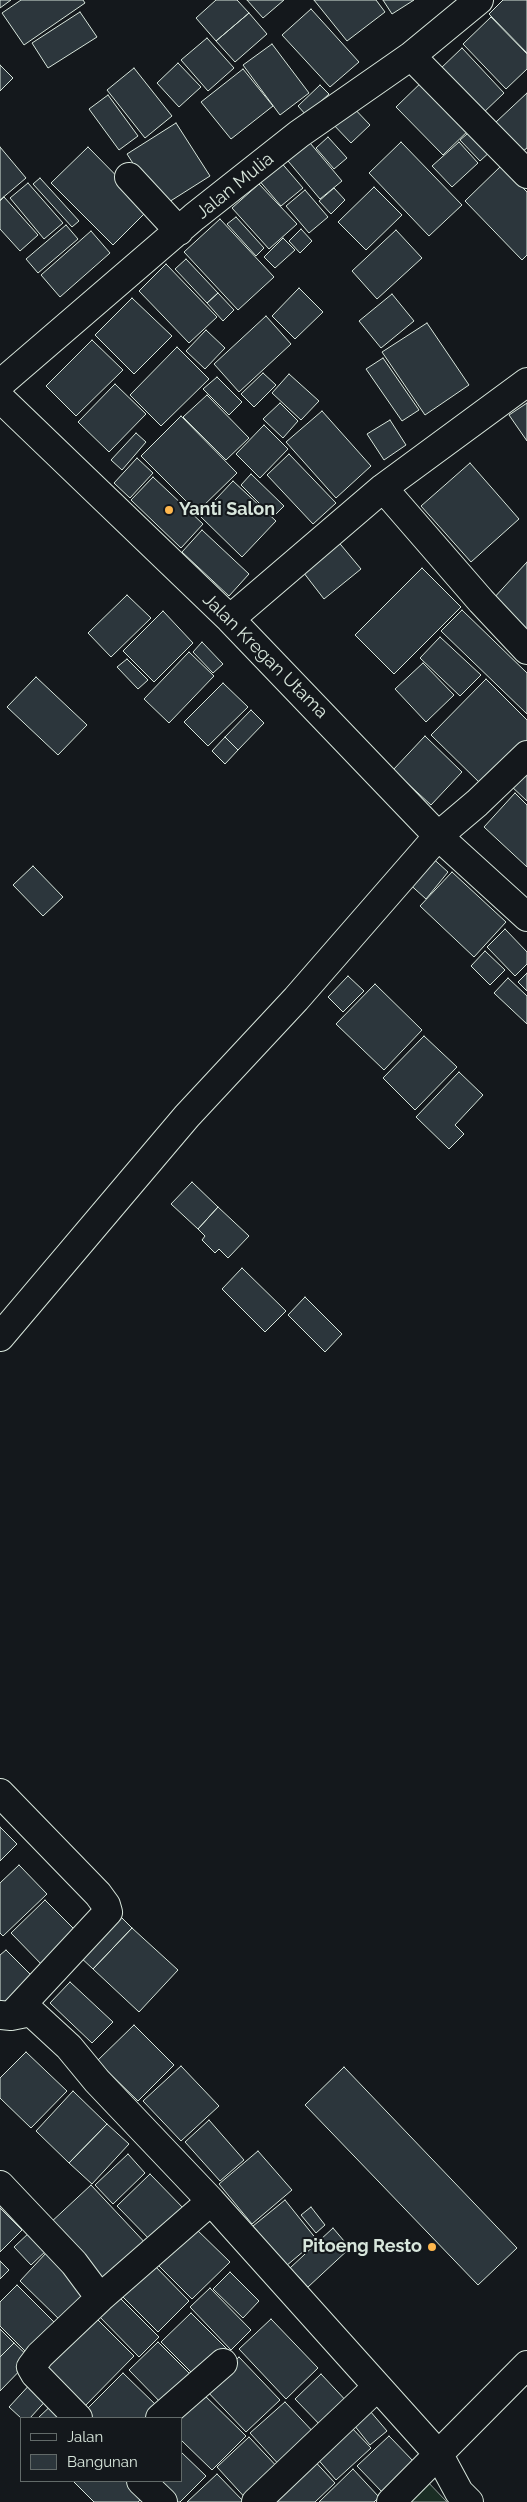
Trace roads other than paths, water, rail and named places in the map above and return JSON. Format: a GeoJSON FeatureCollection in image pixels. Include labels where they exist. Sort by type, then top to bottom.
{"type":"FeatureCollection","features":[{"type":"Feature","properties":{"kind":"street","name":"Jalan Mulia"},"geometry":{"type":"LineString","coordinates":[[0,384],[179,231],[299,134],[411,56],[480,0]]}},
{"type":"Feature","properties":{"kind":"street"},"geometry":{"type":"LineString","coordinates":[[411,56],[527,174]]}},
{"type":"Feature","properties":{"kind":"street"},"geometry":{"type":"LineString","coordinates":[[129,176],[179,231]]}},
{"type":"Feature","properties":{"kind":"street"},"geometry":{"type":"LineString","coordinates":[[230,619],[383,488],[527,382]]}},
{"type":"Feature","properties":{"kind":"street","name":"Jalan Kregan Utama"},"geometry":{"type":"LineString","coordinates":[[0,398],[230,619],[335,726],[438,836],[527,916]]}},
{"type":"Feature","properties":{"kind":"street"},"geometry":{"type":"LineString","coordinates":[[383,488],[481,601],[527,650]]}},
{"type":"Feature","properties":{"kind":"street"},"geometry":{"type":"LineString","coordinates":[[0,1337],[187,1116],[302,992],[438,836],[477,803],[527,755]]}},
{"type":"Feature","properties":{"kind":"street"},"geometry":{"type":"LineString","coordinates":[[0,1793],[98,1894],[106,1905],[108,1912],[6,2015]]}},
{"type":"Feature","properties":{"kind":"street"},"geometry":{"type":"LineString","coordinates":[[6,2015],[30,2012],[69,2047],[97,2081],[212,2201],[439,2455],[459,2492],[469,2502]]}},
{"type":"Feature","properties":{"kind":"street"},"geometry":{"type":"LineString","coordinates":[[0,2185],[74,2263],[100,2298]]}},
{"type":"Feature","properties":{"kind":"street"},"geometry":{"type":"LineString","coordinates":[[77,2417],[35,2374],[31,2367],[40,2355],[100,2298],[212,2201]]}},
{"type":"Feature","properties":{"kind":"street"},"geometry":{"type":"LineString","coordinates":[[161,2417],[223,2363]]}},
{"type":"Feature","properties":{"kind":"street"},"geometry":{"type":"LineString","coordinates":[[391,2502],[527,2365]]}},
{"type":"Feature","properties":{"kind":"street"},"geometry":{"type":"LineString","coordinates":[[256,2502],[377,2387]]}},
{"type":"Feature","properties":{"kind":"street"},"geometry":{"type":"LineString","coordinates":[[142,2482],[163,2502]]}},
{"type":"Feature","properties":{"kind":"place","name":"Yanti Salon"},"geometry":{"type":"Point","coordinates":[169,510]}},
{"type":"Feature","properties":{"kind":"place","name":"Pitoeng Resto"},"geometry":{"type":"Point","coordinates":[432,2247]}}]}
